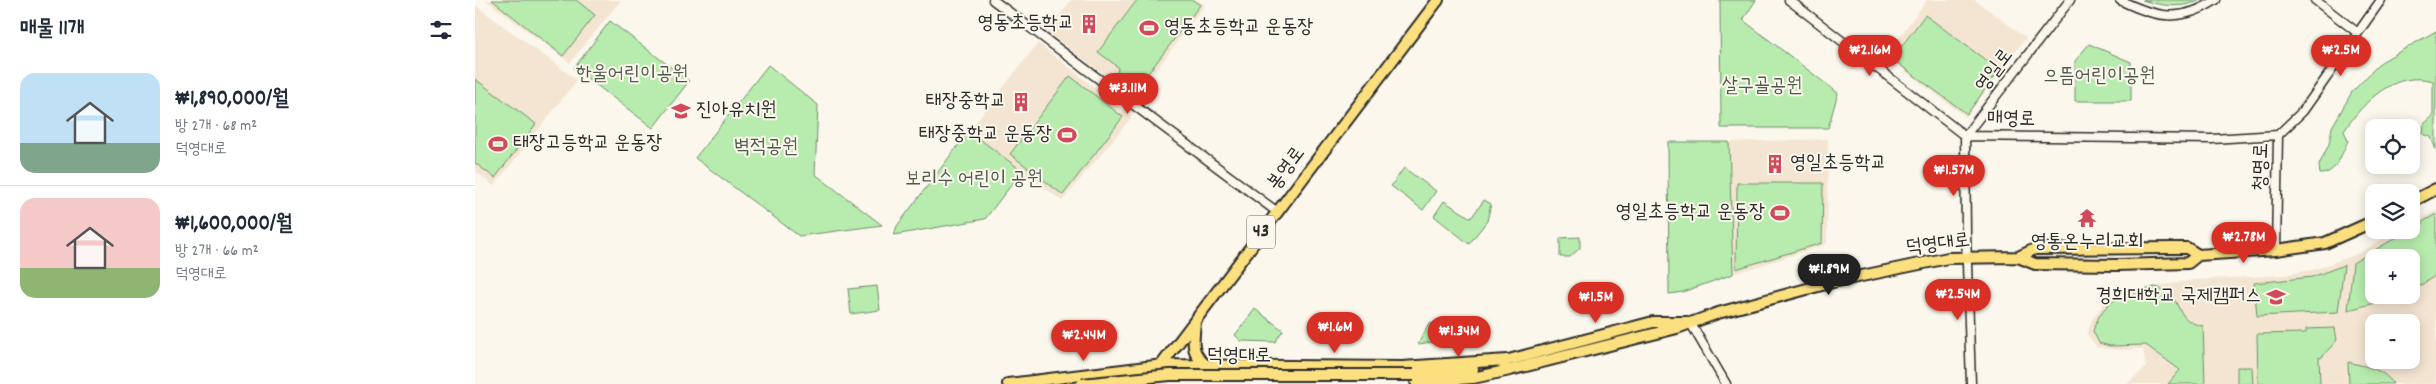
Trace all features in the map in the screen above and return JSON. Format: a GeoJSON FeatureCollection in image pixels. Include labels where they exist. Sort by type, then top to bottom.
{"type":"FeatureCollection","features":[{"type":"Feature","properties":{"kind":"main road","name":"봉영로"},"geometry":{"type":"LineString","coordinates":[[1146,384],[1163,365],[1276,212],[1438,0]]}},
{"type":"Feature","properties":{"kind":"main road"},"geometry":{"type":"LineString","coordinates":[[2420,198],[2436,190]]}},
{"type":"Feature","properties":{"kind":"main road","name":"덕영대로"},"geometry":{"type":"LineString","coordinates":[[1082,384],[1170,375],[1473,378],[1509,365],[1677,328],[1690,322],[1833,282],[1948,258],[2018,257],[2035,264],[2117,265],[2187,263],[2198,255],[2277,250],[2325,243],[2365,224]]}},
{"type":"Feature","properties":{"kind":"main road","name":"덕영대로"},"geometry":{"type":"LineString","coordinates":[[2018,257],[2035,249],[2187,248],[2198,255]]}},
{"type":"Feature","properties":{"kind":"main road"},"geometry":{"type":"LineString","coordinates":[[1195,321],[1193,349],[1196,357],[1206,365]]}},
{"type":"Feature","properties":{"kind":"main road"},"geometry":{"type":"LineString","coordinates":[[1008,384],[1163,365],[1402,367],[1509,365]]}},
{"type":"Feature","properties":{"kind":"main road"},"geometry":{"type":"LineString","coordinates":[[1473,384],[1509,365]]}},
{"type":"Feature","properties":{"kind":"main road","name":"덕영대로"},"geometry":{"type":"LineString","coordinates":[[1146,384],[1175,381],[1415,378]]}},
{"type":"Feature","properties":{"kind":"street"},"geometry":{"type":"LineString","coordinates":[[993,0],[1276,212]]}},
{"type":"Feature","properties":{"kind":"street","name":"매영로"},"geometry":{"type":"LineString","coordinates":[[1789,0],[1965,136],[2212,139],[2278,135]]}},
{"type":"Feature","properties":{"kind":"street","name":"영일로"},"geometry":{"type":"LineString","coordinates":[[1965,136],[2070,0]]}},
{"type":"Feature","properties":{"kind":"street"},"geometry":{"type":"LineString","coordinates":[[2120,0],[2143,11],[2173,17],[2202,9],[2216,0]]}},
{"type":"Feature","properties":{"kind":"street"},"geometry":{"type":"LineString","coordinates":[[2315,0],[2358,33]]}},
{"type":"Feature","properties":{"kind":"street","name":"청명로"},"geometry":{"type":"LineString","coordinates":[[2277,250],[2278,135],[2303,111],[2381,0]]}},
{"type":"Feature","properties":{"kind":"street"},"geometry":{"type":"LineString","coordinates":[[1965,136],[1971,384]]}},
{"type":"Feature","properties":{"kind":"street"},"geometry":{"type":"LineString","coordinates":[[1690,322],[1726,384]]}},
{"type":"Feature","properties":{"kind":"shaded area"},"geometry":{"type":"Polygon","coordinates":[[[486,0],[621,0],[570,63],[486,0]]]}},
{"type":"Feature","properties":{"kind":"shaded area"},"geometry":{"type":"Polygon","coordinates":[[[1071,0],[1198,0],[1205,5],[1135,98],[1047,32],[1071,0]]]}},
{"type":"Feature","properties":{"kind":"shaded area"},"geometry":{"type":"Polygon","coordinates":[[[1927,0],[1975,0],[2026,38],[1966,117],[1885,56],[1927,0]]]}},
{"type":"Feature","properties":{"kind":"shaded area"},"geometry":{"type":"Polygon","coordinates":[[[475,5],[577,80],[494,186],[475,171],[475,5]]]}},
{"type":"Feature","properties":{"kind":"shaded area"},"geometry":{"type":"Polygon","coordinates":[[[1038,43],[1132,117],[1062,201],[969,131],[1038,43]]]}},
{"type":"Feature","properties":{"kind":"shaded area"},"geometry":{"type":"Polygon","coordinates":[[[1828,139],[1827,244],[1733,274],[1729,142],[1828,139]]]}},
{"type":"Feature","properties":{"kind":"shaded area","name":"경희대학교 국제캠퍼스"},"geometry":{"type":"Polygon","coordinates":[[[2436,211],[2436,384],[2127,384],[2146,367],[2143,349],[2115,350],[2097,347],[2087,334],[2092,319],[2107,300],[2151,287],[2194,280],[2285,275],[2316,269],[2365,250],[2365,304],[2420,304],[2420,249],[2366,249],[2383,239],[2420,239],[2420,219],[2436,211]]]}},
{"type":"Feature","properties":{"kind":"green space"},"geometry":{"type":"Polygon","coordinates":[[[492,0],[576,0],[595,15],[563,56],[492,0]]]}},
{"type":"Feature","properties":{"kind":"green space","name":"영동초등학교 운동장"},"geometry":{"type":"Polygon","coordinates":[[[1137,0],[1193,0],[1200,5],[1134,92],[1117,80],[1118,67],[1098,52],[1137,0]]]}},
{"type":"Feature","properties":{"kind":"green space","name":"살구골공원"},"geometry":{"type":"Polygon","coordinates":[[[1720,0],[1756,0],[1743,20],[1838,93],[1828,128],[1721,128],[1720,0]]]}},
{"type":"Feature","properties":{"kind":"green space"},"geometry":{"type":"Polygon","coordinates":[[[2142,0],[2201,0],[2186,5],[2171,6],[2142,0]]]}},
{"type":"Feature","properties":{"kind":"green space"},"geometry":{"type":"Polygon","coordinates":[[[1925,15],[1999,70],[1967,114],[1892,59],[1925,15]]]}},
{"type":"Feature","properties":{"kind":"green space","name":"한울어린이공원"},"geometry":{"type":"Polygon","coordinates":[[[610,21],[689,81],[653,128],[574,68],[610,21]]]}},
{"type":"Feature","properties":{"kind":"green space"},"geometry":{"type":"Polygon","coordinates":[[[2436,31],[2436,150],[2431,137],[2423,134],[2424,124],[2433,116],[2433,81],[2405,80],[2381,91],[2361,109],[2344,131],[2348,141],[2338,162],[2331,171],[2320,174],[2319,165],[2329,144],[2332,127],[2352,92],[2381,62],[2436,31]]]}},
{"type":"Feature","properties":{"kind":"green space","name":"으뜸어린이공원"},"geometry":{"type":"Polygon","coordinates":[[[2089,44],[2131,62],[2131,101],[2075,101],[2075,61],[2089,44]]]}},
{"type":"Feature","properties":{"kind":"green space","name":"벽적공원"},"geometry":{"type":"Polygon","coordinates":[[[768,65],[818,105],[815,174],[882,225],[799,236],[695,158],[768,65]]]}},
{"type":"Feature","properties":{"kind":"green space","name":"태장중학교 운동장"},"geometry":{"type":"Polygon","coordinates":[[[1070,76],[1123,117],[1063,195],[1010,154],[1070,76]]]}},
{"type":"Feature","properties":{"kind":"green space","name":"태장고등학교 운동장"},"geometry":{"type":"Polygon","coordinates":[[[475,79],[536,124],[495,178],[475,163],[475,79]]]}},
{"type":"Feature","properties":{"kind":"green space","name":"보리수 어린이 공원"},"geometry":{"type":"Polygon","coordinates":[[[969,131],[1022,171],[985,219],[894,235],[897,226],[969,131]]]}},
{"type":"Feature","properties":{"kind":"green space"},"geometry":{"type":"Polygon","coordinates":[[[1668,142],[1729,142],[1733,274],[1683,292],[1669,294],[1668,142]]]}},
{"type":"Feature","properties":{"kind":"green space"},"geometry":{"type":"Polygon","coordinates":[[[1404,168],[1436,191],[1423,210],[1391,186],[1404,168]]]}},
{"type":"Feature","properties":{"kind":"green space","name":"영일초등학교 운동장"},"geometry":{"type":"Polygon","coordinates":[[[1737,183],[1823,183],[1822,243],[1736,269],[1737,183]]]}},
{"type":"Feature","properties":{"kind":"green space"},"geometry":{"type":"Polygon","coordinates":[[[1484,200],[1491,204],[1487,221],[1469,244],[1434,216],[1444,201],[1471,218],[1484,200]]]}},
{"type":"Feature","properties":{"kind":"green space"},"geometry":{"type":"Polygon","coordinates":[[[2436,214],[2436,275],[2420,286],[2420,249],[2377,249],[2394,239],[2420,239],[2420,223],[2436,214]]]}},
{"type":"Feature","properties":{"kind":"green space"},"geometry":{"type":"Polygon","coordinates":[[[1580,237],[1580,248],[1570,257],[1560,257],[1560,238],[1580,237]]]}},
{"type":"Feature","properties":{"kind":"green space"},"geometry":{"type":"Polygon","coordinates":[[[2365,256],[2365,304],[2372,304],[2348,310],[2353,263],[2365,256]]]}},
{"type":"Feature","properties":{"kind":"green space"},"geometry":{"type":"Polygon","coordinates":[[[2344,265],[2338,312],[2257,316],[2254,283],[2312,277],[2344,265]]]}},
{"type":"Feature","properties":{"kind":"green space"},"geometry":{"type":"Polygon","coordinates":[[[877,286],[880,310],[851,314],[848,289],[877,286]]]}},
{"type":"Feature","properties":{"kind":"green space"},"geometry":{"type":"Polygon","coordinates":[[[2155,287],[2171,295],[2186,319],[2203,326],[2205,384],[2168,384],[2180,370],[2146,345],[2110,346],[2099,343],[2093,331],[2098,319],[2109,304],[2124,296],[2155,287]]]}},
{"type":"Feature","properties":{"kind":"green space"},"geometry":{"type":"Polygon","coordinates":[[[1255,309],[1283,330],[1275,342],[1241,341],[1235,335],[1255,309]]]}},
{"type":"Feature","properties":{"kind":"green space"},"geometry":{"type":"Polygon","coordinates":[[[1447,322],[1450,340],[1418,344],[1429,324],[1447,322]]]}},
{"type":"Feature","properties":{"kind":"green space"},"geometry":{"type":"Polygon","coordinates":[[[2335,328],[2337,340],[2321,358],[2319,357],[2320,384],[2258,384],[2257,334],[2306,333],[2306,329],[2335,328]]]}},
{"type":"Feature","properties":{"kind":"green space"},"geometry":{"type":"Polygon","coordinates":[[[2348,362],[2365,366],[2365,369],[2379,371],[2393,384],[2349,384],[2348,362]]]}},
{"type":"Feature","properties":{"kind":"green space"},"geometry":{"type":"Polygon","coordinates":[[[2237,367],[2252,367],[2253,384],[2237,384],[2237,367]]]}},
{"type":"Feature","properties":{"kind":"place","name":"영동초등학교"},"geometry":{"type":"Point","coordinates":[1089,24]}},
{"type":"Feature","properties":{"kind":"place","name":"영동초등학교 운동장"},"geometry":{"type":"Point","coordinates":[1149,28]}},
{"type":"Feature","properties":{"kind":"place","name":"태장중학교"},"geometry":{"type":"Point","coordinates":[1021,102]}},
{"type":"Feature","properties":{"kind":"place","name":"진아유치원"},"geometry":{"type":"Point","coordinates":[681,111]}},
{"type":"Feature","properties":{"kind":"place","name":"태장중학교 운동장"},"geometry":{"type":"Point","coordinates":[1067,135]}},
{"type":"Feature","properties":{"kind":"place","name":"태장고등학교 운동장"},"geometry":{"type":"Point","coordinates":[498,144]}},
{"type":"Feature","properties":{"kind":"place","name":"영일초등학교"},"geometry":{"type":"Point","coordinates":[1775,164]}},
{"type":"Feature","properties":{"kind":"place","name":"영일초등학교 운동장"},"geometry":{"type":"Point","coordinates":[1780,213]}},
{"type":"Feature","properties":{"kind":"place","name":"영통온누리교회"},"geometry":{"type":"Point","coordinates":[2087,218]}},
{"type":"Feature","properties":{"kind":"place","name":"경희대학교 국제캠퍼스"},"geometry":{"type":"Point","coordinates":[2276,297]}}]}
